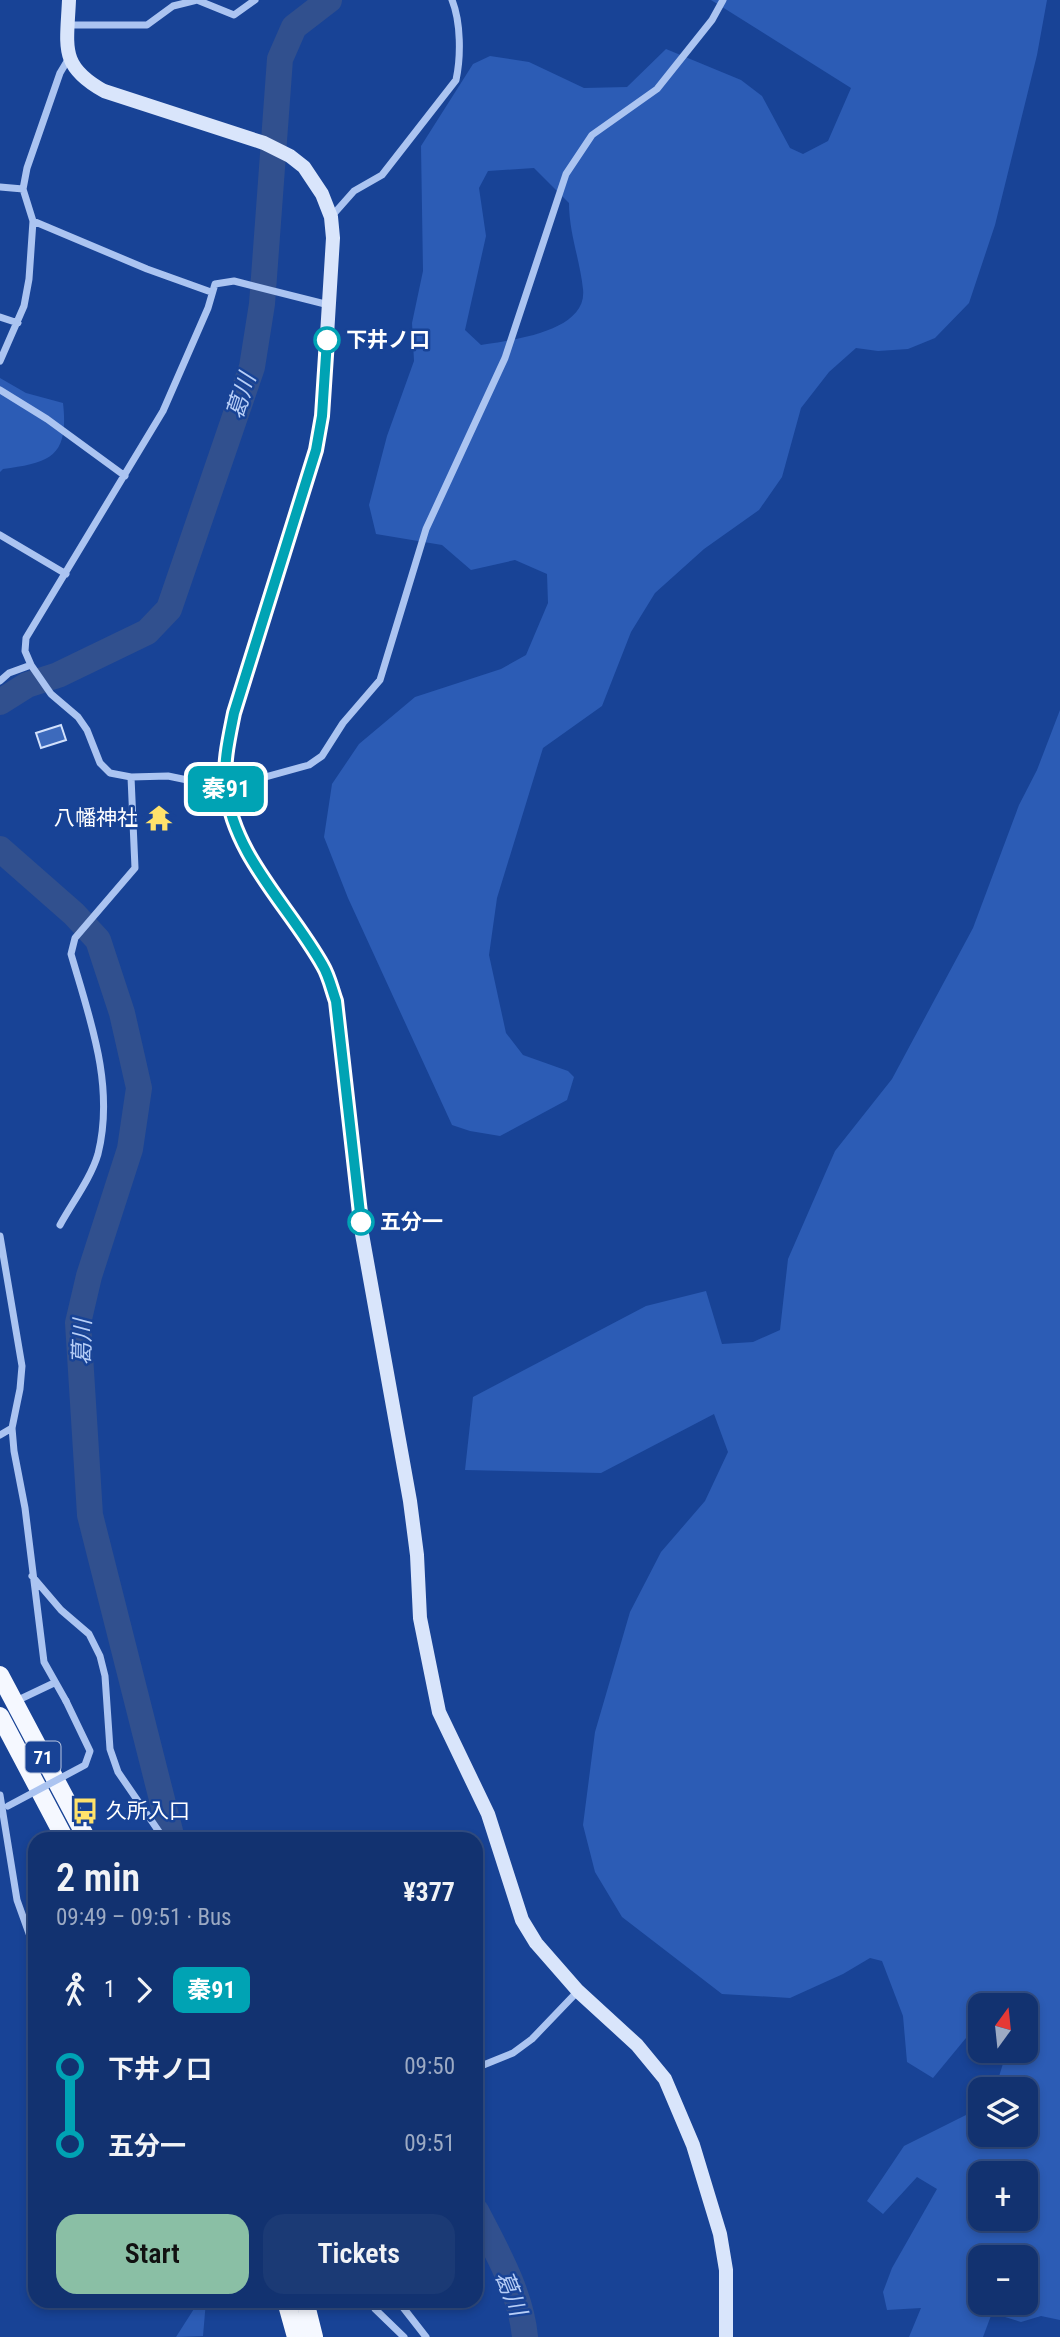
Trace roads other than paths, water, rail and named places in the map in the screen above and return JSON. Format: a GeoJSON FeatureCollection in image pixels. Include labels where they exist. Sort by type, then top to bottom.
{"type":"FeatureCollection","features":[{"type":"Feature","properties":{"kind":"main road","name":"71"},"geometry":{"type":"LineString","coordinates":[[0,1675],[82,1832]]}},
{"type":"Feature","properties":{"kind":"main road","name":"71"},"geometry":{"type":"LineString","coordinates":[[0,1716],[61,1832]]}},
{"type":"Feature","properties":{"kind":"main road"},"geometry":{"type":"LineString","coordinates":[[288,2308],[296,2337]]}},
{"type":"Feature","properties":{"kind":"main road"},"geometry":{"type":"LineString","coordinates":[[307,2308],[314,2337]]}},
{"type":"Feature","properties":{"kind":"street"},"geometry":{"type":"LineString","coordinates":[[69,0],[69,58],[75,71],[85,80],[104,91],[264,143],[290,156],[304,167],[322,194],[331,217],[333,238],[330,306],[322,416],[316,450],[234,713],[226,755],[226,788],[231,814],[241,841],[324,968],[336,1001],[362,1234],[410,1501],[417,1555],[420,1618],[439,1712],[488,1814],[522,1920],[536,1943],[578,1991],[637,2045],[664,2079],[677,2106],[693,2145],[720,2234],[726,2270],[726,2337]]}},
{"type":"Feature","properties":{"kind":"street"},"geometry":{"type":"LineString","coordinates":[[68,25],[147,25],[173,6],[197,0],[234,15],[255,0]]}},
{"type":"Feature","properties":{"kind":"street"},"geometry":{"type":"LineString","coordinates":[[331,217],[354,191],[382,174],[456,80],[459,69],[457,12],[452,0]]}},
{"type":"Feature","properties":{"kind":"street"},"geometry":{"type":"LineString","coordinates":[[330,306],[251,285],[234,282],[215,284],[208,308],[163,411],[26,638],[25,651],[32,665],[51,694],[78,718],[87,730],[100,763],[110,773],[131,777],[168,776],[226,788],[309,765],[322,756],[343,723],[380,680],[426,529],[509,349],[566,174],[592,135],[657,89],[712,20],[723,0]]}},
{"type":"Feature","properties":{"kind":"street"},"geometry":{"type":"LineString","coordinates":[[0,361],[18,323],[29,279],[33,221],[23,189],[35,145],[60,74],[69,58]]}},
{"type":"Feature","properties":{"kind":"street"},"geometry":{"type":"LineString","coordinates":[[0,187],[23,189]]}},
{"type":"Feature","properties":{"kind":"street"},"geometry":{"type":"LineString","coordinates":[[33,221],[147,269],[211,292]]}},
{"type":"Feature","properties":{"kind":"street"},"geometry":{"type":"LineString","coordinates":[[0,317],[18,323]]}},
{"type":"Feature","properties":{"kind":"street"},"geometry":{"type":"LineString","coordinates":[[0,390],[125,476]]}},
{"type":"Feature","properties":{"kind":"street"},"geometry":{"type":"LineString","coordinates":[[0,535],[66,574]]}},
{"type":"Feature","properties":{"kind":"street"},"geometry":{"type":"LineString","coordinates":[[0,681],[9,673],[32,665]]}},
{"type":"Feature","properties":{"kind":"street"},"geometry":{"type":"LineString","coordinates":[[60,1225],[98,1153],[103,1093],[101,1060],[71,954],[75,938],[135,867],[131,777]]}},
{"type":"Feature","properties":{"kind":"street"},"geometry":{"type":"LineString","coordinates":[[0,1236],[22,1366],[12,1428],[44,1662],[90,1751],[85,1765],[5,1807]]}},
{"type":"Feature","properties":{"kind":"street"},"geometry":{"type":"LineString","coordinates":[[0,1435],[12,1428]]}},
{"type":"Feature","properties":{"kind":"street"},"geometry":{"type":"LineString","coordinates":[[32,1575],[61,1610],[89,1634],[100,1656],[105,1676],[110,1749],[118,1772],[159,1832]]}},
{"type":"Feature","properties":{"kind":"street"},"geometry":{"type":"LineString","coordinates":[[14,1702],[54,1684]]}},
{"type":"Feature","properties":{"kind":"street"},"geometry":{"type":"LineString","coordinates":[[0,1795],[5,1807],[17,1900],[28,1931]]}},
{"type":"Feature","properties":{"kind":"street"},"geometry":{"type":"LineString","coordinates":[[483,2065],[513,2053],[532,2039],[578,1991]]}},
{"type":"Feature","properties":{"kind":"street"},"geometry":{"type":"LineString","coordinates":[[375,2308],[404,2337]]}},
{"type":"Feature","properties":{"kind":"street"},"geometry":{"type":"LineString","coordinates":[[403,2308],[426,2337]]}},
{"type":"Feature","properties":{"kind":"waterway","name":"葛川"},"geometry":{"type":"LineString","coordinates":[[0,702],[27,685],[58,675],[147,632],[169,609],[252,367],[262,304],[280,59],[294,27],[329,0]]}},
{"type":"Feature","properties":{"kind":"waterway","name":"葛川"},"geometry":{"type":"LineString","coordinates":[[0,849],[74,914],[98,940],[122,1013],[139,1088],[130,1149],[89,1276],[78,1323],[90,1515],[170,1832]]}},
{"type":"Feature","properties":{"kind":"waterway","name":"葛川"},"geometry":{"type":"LineString","coordinates":[[483,2225],[513,2288],[525,2337]]}},
{"type":"Feature","properties":{"kind":"place","name":"下井ノ口"},"geometry":{"type":"Point","coordinates":[327,340]}},
{"type":"Feature","properties":{"kind":"place","name":"八幡神社"},"geometry":{"type":"Point","coordinates":[159,818]}},
{"type":"Feature","properties":{"kind":"place","name":"五分一"},"geometry":{"type":"Point","coordinates":[361,1222]}},
{"type":"Feature","properties":{"kind":"place","name":"久所入口"},"geometry":{"type":"Point","coordinates":[85,1811]}}]}
